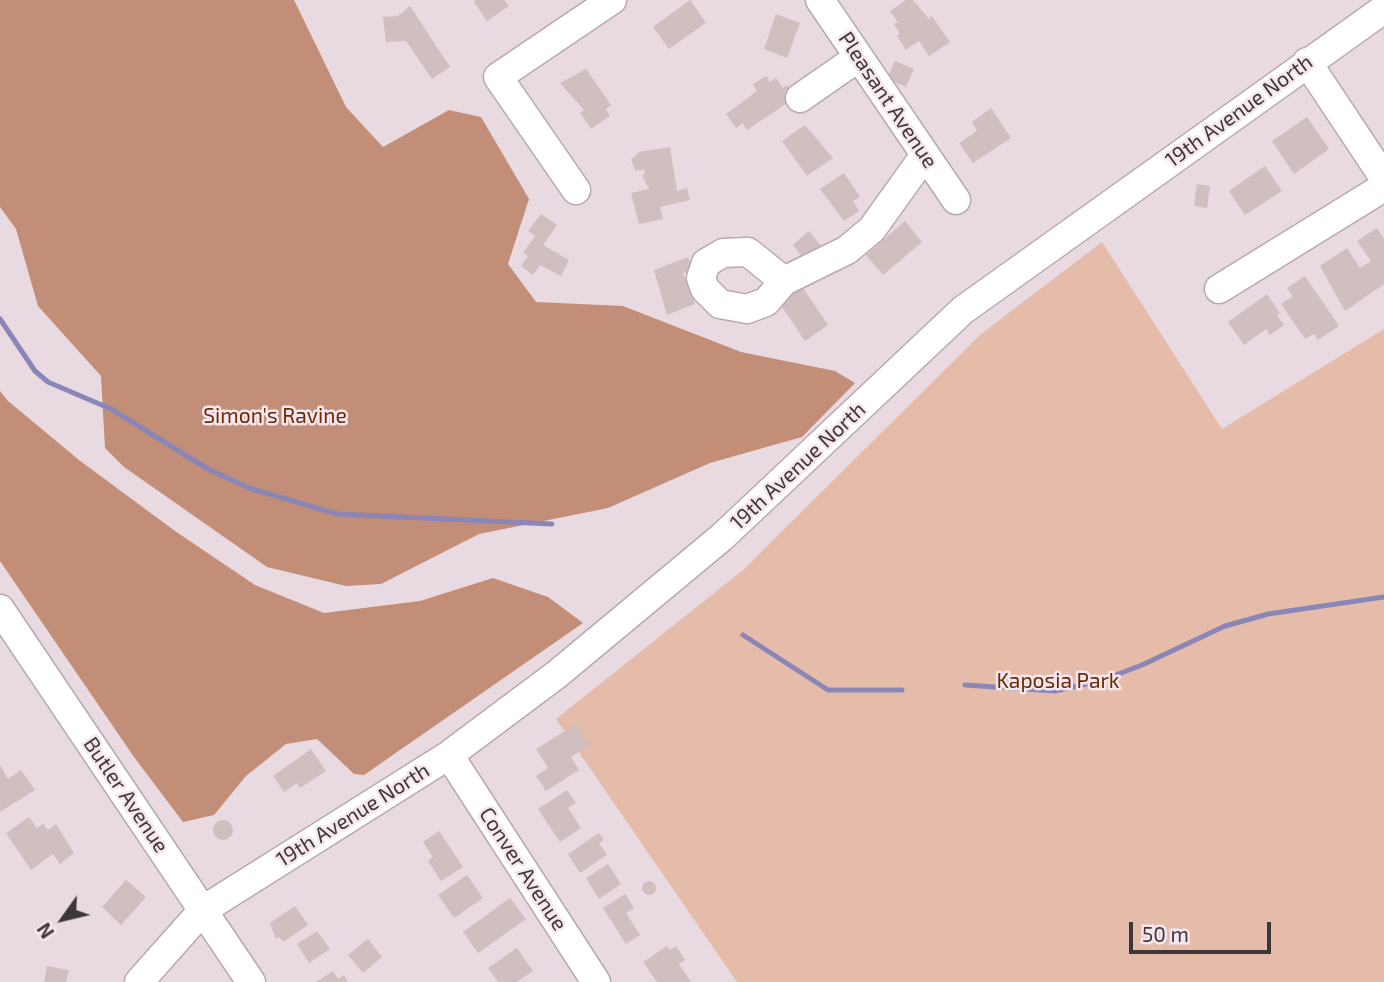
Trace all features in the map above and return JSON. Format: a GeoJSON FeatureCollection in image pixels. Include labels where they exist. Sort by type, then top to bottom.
{"type":"FeatureCollection","features":[{"type":"Feature","properties":{"kind":"street"},"geometry":{"type":"LineString","coordinates":[[576,190],[498,77],[612,0]]}},
{"type":"Feature","properties":{"kind":"street","name":"Pleasant Avenue"},"geometry":{"type":"LineString","coordinates":[[820,0],[956,200]]}},
{"type":"Feature","properties":{"kind":"street","name":"19th Avenue North"},"geometry":{"type":"LineString","coordinates":[[139,982],[203,910],[449,755],[556,674],[676,576],[963,310],[1384,9]]}},
{"type":"Feature","properties":{"kind":"street"},"geometry":{"type":"LineString","coordinates":[[800,98],[859,57]]}},
{"type":"Feature","properties":{"kind":"street"},"geometry":{"type":"LineString","coordinates":[[1307,62],[1372,137],[1384,178]]}},
{"type":"Feature","properties":{"kind":"street"},"geometry":{"type":"LineString","coordinates":[[784,281],[858,243],[872,229],[925,155]]}},
{"type":"Feature","properties":{"kind":"street"},"geometry":{"type":"LineString","coordinates":[[1219,289],[1384,187]]}},
{"type":"Feature","properties":{"kind":"street","name":"Butler Avenue"},"geometry":{"type":"LineString","coordinates":[[0,609],[251,982]]}},
{"type":"Feature","properties":{"kind":"street","name":"Conver Avenue"},"geometry":{"type":"LineString","coordinates":[[449,755],[596,982]]}},
{"type":"Feature","properties":{"kind":"green space","name":"Simon's Ravine"},"geometry":{"type":"Polygon","coordinates":[[[0,0],[294,0],[346,107],[383,147],[449,110],[481,117],[529,199],[508,264],[536,302],[623,306],[741,352],[835,371],[855,383],[802,437],[710,463],[608,508],[479,534],[381,584],[346,586],[267,567],[124,467],[105,448],[101,376],[38,306],[16,229],[0,207],[0,0]]]}},
{"type":"Feature","properties":{"kind":"green space","name":"Kaposia Park"},"geometry":{"type":"Polygon","coordinates":[[[1102,242],[1222,429],[1384,329],[1384,982],[737,982],[556,719],[743,570],[981,334],[1102,242]]]}},
{"type":"Feature","properties":{"kind":"green space"},"geometry":{"type":"Polygon","coordinates":[[[0,391],[8,401],[79,460],[175,531],[255,585],[324,613],[420,601],[493,578],[548,597],[583,623],[364,775],[354,774],[317,739],[286,744],[246,776],[214,815],[183,822],[134,757],[0,561],[0,391]]]}},
{"type":"Feature","properties":{"kind":"building"},"geometry":{"type":"Polygon","coordinates":[[[504,0],[509,6],[487,21],[474,2],[504,0]]]}},
{"type":"Feature","properties":{"kind":"building"},"geometry":{"type":"Polygon","coordinates":[[[690,0],[706,23],[669,49],[653,27],[690,0]]]}},
{"type":"Feature","properties":{"kind":"building"},"geometry":{"type":"Polygon","coordinates":[[[906,0],[913,0],[929,19],[932,16],[950,42],[929,56],[919,41],[906,50],[897,36],[900,34],[894,24],[898,22],[890,11],[906,0]]]}},
{"type":"Feature","properties":{"kind":"building"},"geometry":{"type":"Polygon","coordinates":[[[410,6],[450,67],[432,79],[406,41],[386,42],[383,17],[398,16],[410,6]]]}},
{"type":"Feature","properties":{"kind":"building"},"geometry":{"type":"Polygon","coordinates":[[[776,14],[800,23],[787,58],[764,49],[776,14]]]}},
{"type":"Feature","properties":{"kind":"building"},"geometry":{"type":"Polygon","coordinates":[[[895,61],[914,69],[906,87],[887,79],[895,61]]]}},
{"type":"Feature","properties":{"kind":"building"},"geometry":{"type":"Polygon","coordinates":[[[586,69],[611,105],[606,109],[610,116],[591,129],[580,113],[584,110],[560,83],[586,69]]]}},
{"type":"Feature","properties":{"kind":"building"},"geometry":{"type":"Polygon","coordinates":[[[766,76],[770,82],[776,78],[783,88],[787,85],[795,98],[747,130],[743,123],[736,128],[726,114],[757,91],[753,84],[766,76]]]}},
{"type":"Feature","properties":{"kind":"building"},"geometry":{"type":"Polygon","coordinates":[[[991,108],[1011,138],[973,163],[959,143],[977,131],[972,122],[991,108]]]}},
{"type":"Feature","properties":{"kind":"building"},"geometry":{"type":"Polygon","coordinates":[[[1307,117],[1329,149],[1294,174],[1272,141],[1307,117]]]}},
{"type":"Feature","properties":{"kind":"building"},"geometry":{"type":"Polygon","coordinates":[[[805,125],[833,158],[807,176],[782,141],[805,125]]]}},
{"type":"Feature","properties":{"kind":"building"},"geometry":{"type":"Polygon","coordinates":[[[670,147],[677,191],[687,188],[690,200],[660,207],[663,219],[639,224],[631,193],[649,189],[642,175],[645,174],[644,169],[636,171],[631,160],[639,152],[670,147]]]}},
{"type":"Feature","properties":{"kind":"building"},"geometry":{"type":"Polygon","coordinates":[[[1265,166],[1282,191],[1245,215],[1229,191],[1265,166]]]}},
{"type":"Feature","properties":{"kind":"building"},"geometry":{"type":"Polygon","coordinates":[[[844,173],[860,197],[853,201],[859,211],[844,221],[820,189],[844,173]]]}},
{"type":"Feature","properties":{"kind":"building"},"geometry":{"type":"Polygon","coordinates":[[[1197,184],[1210,186],[1207,208],[1194,206],[1197,184]]]}},
{"type":"Feature","properties":{"kind":"building"},"geometry":{"type":"Polygon","coordinates":[[[541,214],[557,225],[543,245],[569,260],[561,276],[540,265],[533,275],[521,266],[528,256],[523,253],[535,236],[528,231],[541,214]]]}},
{"type":"Feature","properties":{"kind":"building"},"geometry":{"type":"Polygon","coordinates":[[[905,221],[922,242],[883,275],[866,255],[905,221]]]}},
{"type":"Feature","properties":{"kind":"building"},"geometry":{"type":"Polygon","coordinates":[[[1377,228],[1384,239],[1384,284],[1345,311],[1320,266],[1347,248],[1360,268],[1371,261],[1357,241],[1377,228]]]}},
{"type":"Feature","properties":{"kind":"building"},"geometry":{"type":"Polygon","coordinates":[[[809,231],[822,247],[805,260],[793,245],[809,231]]]}},
{"type":"Feature","properties":{"kind":"building"},"geometry":{"type":"Polygon","coordinates":[[[688,257],[693,270],[683,273],[695,304],[667,315],[654,270],[688,257]]]}},
{"type":"Feature","properties":{"kind":"building"},"geometry":{"type":"Polygon","coordinates":[[[1305,276],[1339,326],[1318,340],[1314,334],[1305,339],[1281,304],[1293,296],[1287,288],[1305,276]]]}},
{"type":"Feature","properties":{"kind":"building"},"geometry":{"type":"Polygon","coordinates":[[[801,285],[828,325],[805,341],[778,301],[801,285]]]}},
{"type":"Feature","properties":{"kind":"building"},"geometry":{"type":"Polygon","coordinates":[[[1267,294],[1280,313],[1277,315],[1284,325],[1270,335],[1266,329],[1244,345],[1228,322],[1267,294]]]}},
{"type":"Feature","properties":{"kind":"building"},"geometry":{"type":"Polygon","coordinates":[[[576,724],[589,745],[571,757],[579,770],[546,791],[536,776],[548,768],[536,749],[576,724]]]}},
{"type":"Feature","properties":{"kind":"building"},"geometry":{"type":"Polygon","coordinates":[[[311,749],[326,771],[300,788],[297,783],[284,792],[273,776],[311,749]]]}},
{"type":"Feature","properties":{"kind":"building"},"geometry":{"type":"Polygon","coordinates":[[[0,765],[8,779],[21,770],[35,790],[0,812],[0,765]]]}},
{"type":"Feature","properties":{"kind":"building"},"geometry":{"type":"Polygon","coordinates":[[[567,790],[576,803],[568,808],[581,828],[560,842],[538,809],[567,790]]]}},
{"type":"Feature","properties":{"kind":"building"},"geometry":{"type":"Polygon","coordinates":[[[29,817],[37,828],[43,824],[48,830],[56,824],[74,853],[60,864],[53,854],[31,870],[6,833],[29,817]]]}},
{"type":"Feature","properties":{"kind":"building"},"geometry":{"type":"Polygon","coordinates":[[[223,820],[230,823],[233,830],[230,837],[223,840],[216,837],[213,830],[216,823],[223,820]]]}},
{"type":"Feature","properties":{"kind":"building"},"geometry":{"type":"Polygon","coordinates":[[[439,831],[463,867],[441,881],[428,861],[433,857],[423,842],[439,831]]]}},
{"type":"Feature","properties":{"kind":"building"},"geometry":{"type":"Polygon","coordinates":[[[599,833],[604,840],[599,843],[607,855],[580,873],[568,854],[599,833]]]}},
{"type":"Feature","properties":{"kind":"building"},"geometry":{"type":"Polygon","coordinates":[[[608,864],[621,884],[599,899],[586,878],[608,864]]]}},
{"type":"Feature","properties":{"kind":"building"},"geometry":{"type":"Polygon","coordinates":[[[467,875],[483,898],[454,918],[438,895],[467,875]]]}},
{"type":"Feature","properties":{"kind":"building"},"geometry":{"type":"Polygon","coordinates":[[[126,880],[146,897],[121,925],[102,907],[126,880]]]}},
{"type":"Feature","properties":{"kind":"building"},"geometry":{"type":"Polygon","coordinates":[[[646,881],[652,881],[656,888],[652,895],[646,895],[642,891],[642,885],[646,881]]]}},
{"type":"Feature","properties":{"kind":"building"},"geometry":{"type":"Polygon","coordinates":[[[625,894],[634,908],[626,913],[640,935],[626,944],[603,908],[625,894]]]}},
{"type":"Feature","properties":{"kind":"building"},"geometry":{"type":"Polygon","coordinates":[[[510,898],[526,919],[478,953],[463,932],[510,898]]]}},
{"type":"Feature","properties":{"kind":"building"},"geometry":{"type":"Polygon","coordinates":[[[295,906],[308,925],[283,942],[279,937],[276,939],[270,923],[295,906]]]}},
{"type":"Feature","properties":{"kind":"building"},"geometry":{"type":"Polygon","coordinates":[[[317,931],[330,949],[309,963],[297,944],[317,931]]]}},
{"type":"Feature","properties":{"kind":"building"},"geometry":{"type":"Polygon","coordinates":[[[368,939],[382,957],[363,973],[348,955],[368,939]]]}},
{"type":"Feature","properties":{"kind":"building"},"geometry":{"type":"Polygon","coordinates":[[[667,946],[670,950],[676,946],[685,960],[679,964],[691,982],[657,982],[643,962],[667,946]]]}},
{"type":"Feature","properties":{"kind":"building"},"geometry":{"type":"Polygon","coordinates":[[[517,948],[533,971],[517,982],[498,982],[488,968],[517,948]]]}},
{"type":"Feature","properties":{"kind":"building"},"geometry":{"type":"Polygon","coordinates":[[[47,966],[69,970],[66,982],[44,982],[47,966]]]}},
{"type":"Feature","properties":{"kind":"building"},"geometry":{"type":"Polygon","coordinates":[[[333,971],[338,979],[344,975],[348,982],[316,982],[333,971]]]}},
{"type":"Feature","properties":{"kind":"waterway"},"geometry":{"type":"LineString","coordinates":[[0,319],[35,371],[48,382],[111,409],[208,469],[249,488],[337,514],[552,524]]}},
{"type":"Feature","properties":{"kind":"waterway"},"geometry":{"type":"LineString","coordinates":[[965,685],[1055,691],[1100,681],[1142,665],[1225,626],[1268,614],[1384,597]]}},
{"type":"Feature","properties":{"kind":"waterway"},"geometry":{"type":"LineString","coordinates":[[743,635],[828,690],[902,690]]}}]}
